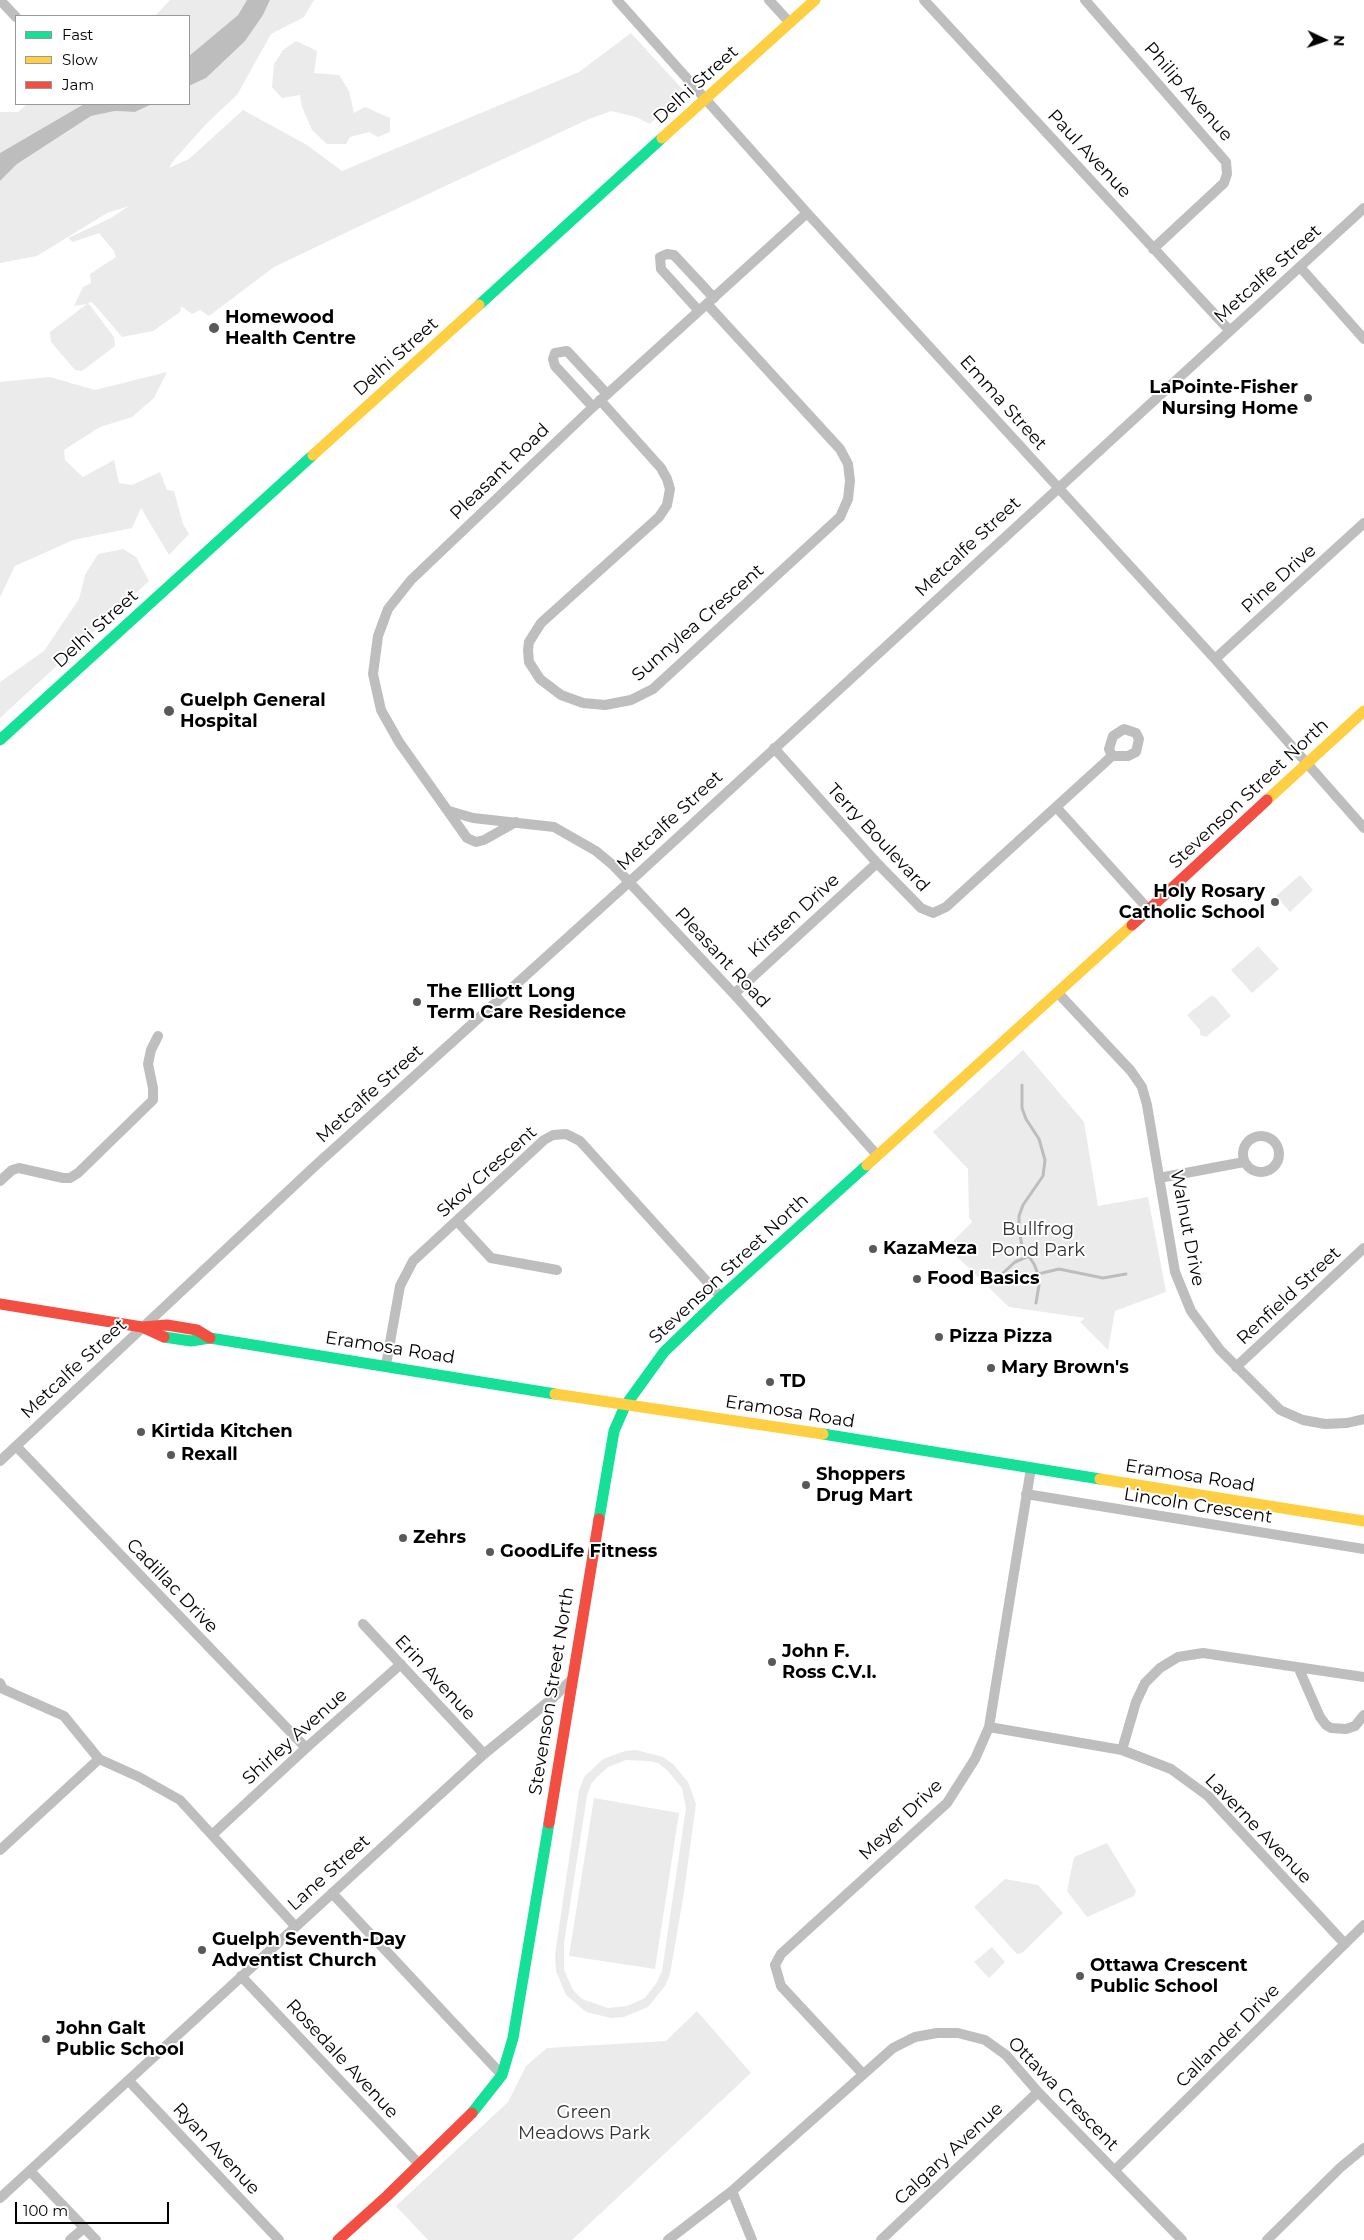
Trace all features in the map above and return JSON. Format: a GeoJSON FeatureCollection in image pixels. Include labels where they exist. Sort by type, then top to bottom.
{"type":"FeatureCollection","features":[{"type":"Feature","properties":{"kind":"main road","name":"Delhi Street"},"geometry":{"type":"LineString","coordinates":[[0,740],[815,0]]}},
{"type":"Feature","properties":{"kind":"main road","name":"Stevenson Street North"},"geometry":{"type":"LineString","coordinates":[[338,2240],[482,2104],[502,2075],[513,2038],[614,1430],[626,1406],[664,1352],[721,1297],[1150,910],[1364,711]]}},
{"type":"Feature","properties":{"kind":"main road","name":"Eramosa Road"},"geometry":{"type":"LineString","coordinates":[[0,1304],[142,1328],[164,1337],[191,1341],[210,1338],[386,1365],[626,1406],[1364,1521]]}},
{"type":"Feature","properties":{"kind":"street"},"geometry":{"type":"LineString","coordinates":[[0,0],[15,16]]}},
{"type":"Feature","properties":{"kind":"street","name":"Emma Street"},"geometry":{"type":"LineString","coordinates":[[617,0],[807,213],[1215,659],[1364,828]]}},
{"type":"Feature","properties":{"kind":"street"},"geometry":{"type":"LineString","coordinates":[[769,0],[790,23]]}},
{"type":"Feature","properties":{"kind":"street","name":"Paul Avenue"},"geometry":{"type":"LineString","coordinates":[[924,0],[1230,331]]}},
{"type":"Feature","properties":{"kind":"street","name":"Philip Avenue"},"geometry":{"type":"LineString","coordinates":[[1085,0],[1226,162],[1227,174],[1224,183],[1153,249]]}},
{"type":"Feature","properties":{"kind":"street","name":"Metcalfe Street"},"geometry":{"type":"LineString","coordinates":[[0,1460],[315,1166],[1364,208]]}},
{"type":"Feature","properties":{"kind":"street","name":"Pleasant Road"},"geometry":{"type":"LineString","coordinates":[[516,822],[476,842],[467,838],[399,742],[381,710],[373,674],[378,636],[388,609],[411,580],[600,400],[807,213]]}},
{"type":"Feature","properties":{"kind":"street","name":"Sunnylea Crescent"},"geometry":{"type":"LineString","coordinates":[[600,400],[555,366],[553,359],[555,354],[567,351],[600,400],[661,468],[670,490],[667,505],[659,517],[534,631],[528,650],[529,662],[540,679],[561,695],[583,703],[605,705],[631,700],[653,689],[840,517],[848,499],[850,481],[848,464],[840,449],[707,305],[661,269],[660,258],[667,254],[674,255],[707,305]]}},
{"type":"Feature","properties":{"kind":"street"},"geometry":{"type":"LineString","coordinates":[[1300,267],[1364,339]]}},
{"type":"Feature","properties":{"kind":"street","name":"Pine Drive"},"geometry":{"type":"LineString","coordinates":[[1215,659],[1364,523]]}},
{"type":"Feature","properties":{"kind":"street","name":"Terry Boulevard"},"geometry":{"type":"LineString","coordinates":[[774,748],[877,863],[921,908],[933,913],[946,907],[1112,756]]}},
{"type":"Feature","properties":{"kind":"street"},"geometry":{"type":"LineString","coordinates":[[1057,808],[1150,910]]}},
{"type":"Feature","properties":{"kind":"street","name":"Pleasant Road"},"geometry":{"type":"LineString","coordinates":[[449,810],[473,818],[554,827],[596,851],[734,994],[878,1155]]}},
{"type":"Feature","properties":{"kind":"street","name":"Kirsten Drive"},"geometry":{"type":"LineString","coordinates":[[734,994],[877,863]]}},
{"type":"Feature","properties":{"kind":"street","name":"Walnut Drive"},"geometry":{"type":"LineString","coordinates":[[1058,993],[1131,1071],[1142,1087],[1160,1178],[1175,1272],[1188,1308],[1211,1339],[1272,1404],[1290,1415],[1326,1424],[1347,1423],[1364,1419]]}},
{"type":"Feature","properties":{"kind":"street"},"geometry":{"type":"LineString","coordinates":[[0,1180],[12,1170],[19,1168],[62,1178],[70,1178],[78,1173],[153,1100],[153,1088],[148,1064],[151,1050],[158,1036]]}},
{"type":"Feature","properties":{"kind":"street","name":"Skov Crescent"},"geometry":{"type":"LineString","coordinates":[[386,1365],[403,1277],[413,1261],[544,1140],[553,1135],[566,1134],[580,1141],[590,1150],[721,1297]]}},
{"type":"Feature","properties":{"kind":"street"},"geometry":{"type":"LineString","coordinates":[[1160,1178],[1244,1162]]}},
{"type":"Feature","properties":{"kind":"street"},"geometry":{"type":"LineString","coordinates":[[457,1221],[491,1258],[557,1270]]}},
{"type":"Feature","properties":{"kind":"street","name":"Renfield Street"},"geometry":{"type":"LineString","coordinates":[[1236,1367],[1364,1248]]}},
{"type":"Feature","properties":{"kind":"street","name":"Cadillac Drive"},"geometry":{"type":"LineString","coordinates":[[16,1446],[306,1748]]}},
{"type":"Feature","properties":{"kind":"street","name":"Meyer Drive"},"geometry":{"type":"LineString","coordinates":[[864,2074],[781,1986],[775,1966],[781,1954],[947,1803],[965,1778],[989,1727],[1031,1468]]}},
{"type":"Feature","properties":{"kind":"street","name":"Lincoln Crescent"},"geometry":{"type":"LineString","coordinates":[[1026,1494],[1364,1549]]}},
{"type":"Feature","properties":{"kind":"street","name":"Erin Avenue"},"geometry":{"type":"LineString","coordinates":[[363,1624],[484,1754]]}},
{"type":"Feature","properties":{"kind":"street"},"geometry":{"type":"LineString","coordinates":[[1122,1750],[1142,1690],[1150,1678],[1167,1662],[1191,1654],[1204,1653],[1364,1677]]}},
{"type":"Feature","properties":{"kind":"street","name":"Shirley Avenue"},"geometry":{"type":"LineString","coordinates":[[212,1835],[401,1664]]}},
{"type":"Feature","properties":{"kind":"street"},"geometry":{"type":"LineString","coordinates":[[1299,1668],[1320,1717],[1331,1728],[1346,1729],[1355,1726],[1364,1716]]}},
{"type":"Feature","properties":{"kind":"street","name":"Lane Street"},"geometry":{"type":"LineString","coordinates":[[0,2198],[484,1754],[554,1697],[572,1679]]}},
{"type":"Feature","properties":{"kind":"street"},"geometry":{"type":"LineString","coordinates":[[1,1688],[64,1716],[99,1759],[139,1777],[180,1800],[295,1926]]}},
{"type":"Feature","properties":{"kind":"street","name":"Laverne Avenue"},"geometry":{"type":"LineString","coordinates":[[989,1727],[1122,1750],[1171,1769],[1208,1796],[1344,1944]]}},
{"type":"Feature","properties":{"kind":"street"},"geometry":{"type":"LineString","coordinates":[[0,1850],[99,1759]]}},
{"type":"Feature","properties":{"kind":"street"},"geometry":{"type":"LineString","coordinates":[[332,1893],[502,2075]]}},
{"type":"Feature","properties":{"kind":"street","name":"Callander Drive"},"geometry":{"type":"LineString","coordinates":[[1115,2170],[1364,1925]]}},
{"type":"Feature","properties":{"kind":"street","name":"Rosedale Avenue"},"geometry":{"type":"LineString","coordinates":[[241,1976],[419,2164]]}},
{"type":"Feature","properties":{"kind":"street","name":"Ottawa Crescent"},"geometry":{"type":"LineString","coordinates":[[668,2240],[732,2190],[893,2048],[915,2037],[937,2033],[958,2033],[985,2040],[1006,2055],[1038,2092],[1182,2240]]}},
{"type":"Feature","properties":{"kind":"street","name":"Ryan Avenue"},"geometry":{"type":"LineString","coordinates":[[129,2081],[279,2240]]}},
{"type":"Feature","properties":{"kind":"street","name":"Calgary Avenue"},"geometry":{"type":"LineString","coordinates":[[881,2240],[1038,2092]]}},
{"type":"Feature","properties":{"kind":"street"},"geometry":{"type":"LineString","coordinates":[[1267,2240],[1341,2167],[1364,2148]]}},
{"type":"Feature","properties":{"kind":"street"},"geometry":{"type":"LineString","coordinates":[[30,2171],[96,2240]]}},
{"type":"Feature","properties":{"kind":"street"},"geometry":{"type":"LineString","coordinates":[[732,2190],[752,2240]]}},
{"type":"Feature","properties":{"kind":"street"},"geometry":{"type":"LineString","coordinates":[[70,2240],[84,2228]]}},
{"type":"Feature","properties":{"kind":"green space"},"geometry":{"type":"Polygon","coordinates":[[[170,0],[247,0],[238,15],[190,55],[190,15],[156,15],[170,0]]]}},
{"type":"Feature","properties":{"kind":"green space"},"geometry":{"type":"Polygon","coordinates":[[[270,0],[314,0],[304,17],[271,34],[237,95],[207,123],[169,168],[189,159],[243,110],[307,145],[342,171],[579,72],[631,33],[684,91],[650,124],[636,117],[611,111],[589,119],[364,224],[274,267],[209,316],[200,310],[192,314],[181,306],[180,312],[153,331],[122,337],[92,302],[88,303],[114,337],[115,346],[82,371],[75,370],[51,342],[50,332],[87,304],[74,306],[83,287],[91,283],[90,274],[116,257],[114,251],[99,233],[73,242],[68,238],[111,218],[129,206],[107,213],[37,256],[0,263],[0,181],[17,164],[91,116],[115,111],[135,112],[150,105],[190,105],[190,86],[206,78],[263,15],[270,0]]]}},
{"type":"Feature","properties":{"kind":"green space"},"geometry":{"type":"Polygon","coordinates":[[[296,41],[317,51],[314,73],[339,75],[349,91],[354,113],[365,107],[390,118],[390,132],[378,137],[369,132],[350,137],[346,144],[327,144],[312,130],[302,107],[300,95],[282,98],[272,87],[274,64],[283,50],[296,41]]]}},
{"type":"Feature","properties":{"kind":"green space"},"geometry":{"type":"Polygon","coordinates":[[[26,105],[82,105],[0,153],[0,112],[18,112],[26,105]]]}},
{"type":"Feature","properties":{"kind":"green space"},"geometry":{"type":"Polygon","coordinates":[[[167,372],[154,398],[132,417],[100,427],[64,450],[65,460],[83,477],[114,460],[119,483],[132,485],[160,472],[167,490],[174,491],[183,524],[189,534],[169,555],[141,508],[132,528],[73,540],[15,566],[0,597],[0,382],[50,377],[95,390],[167,372]]]}},
{"type":"Feature","properties":{"kind":"green space"},"geometry":{"type":"Polygon","coordinates":[[[123,549],[136,557],[149,581],[0,718],[0,682],[44,651],[79,599],[85,575],[98,554],[123,549]]]}},
{"type":"Feature","properties":{"kind":"green space"},"geometry":{"type":"Polygon","coordinates":[[[1300,875],[1313,890],[1290,912],[1276,896],[1300,875]]]}},
{"type":"Feature","properties":{"kind":"green space"},"geometry":{"type":"Polygon","coordinates":[[[1258,946],[1279,969],[1252,993],[1231,970],[1258,946]]]}},
{"type":"Feature","properties":{"kind":"green space"},"geometry":{"type":"Polygon","coordinates":[[[1211,996],[1215,997],[1231,1016],[1206,1037],[1200,1035],[1200,1030],[1187,1015],[1211,996]]]}},
{"type":"Feature","properties":{"kind":"green space","name":"Bullfrog Pond Park"},"geometry":{"type":"Polygon","coordinates":[[[1023,1050],[1084,1122],[1098,1206],[1148,1197],[1166,1292],[1115,1311],[1108,1350],[1080,1322],[1085,1318],[1009,1307],[947,1247],[972,1222],[969,1217],[968,1169],[933,1132],[1023,1050]]]}},
{"type":"Feature","properties":{"kind":"green space"},"geometry":{"type":"Polygon","coordinates":[[[636,1750],[663,1757],[673,1764],[688,1782],[696,1804],[670,1974],[665,1986],[648,2007],[624,2017],[611,2018],[586,2012],[566,1995],[556,1971],[555,1955],[579,1791],[584,1777],[603,1759],[625,1751],[636,1750]],[[626,1760],[608,1767],[591,1784],[587,1796],[564,1943],[564,1970],[573,1990],[582,1999],[608,2008],[627,2006],[645,1998],[657,1982],[662,1971],[686,1808],[682,1788],[667,1770],[658,1763],[626,1760]]]}},
{"type":"Feature","properties":{"kind":"green space"},"geometry":{"type":"Polygon","coordinates":[[[594,1798],[679,1813],[655,1969],[569,1956],[594,1798]]]}},
{"type":"Feature","properties":{"kind":"green space"},"geometry":{"type":"Polygon","coordinates":[[[1107,1843],[1136,1891],[1134,1896],[1087,1917],[1067,1891],[1074,1857],[1107,1843]]]}},
{"type":"Feature","properties":{"kind":"green space"},"geometry":{"type":"Polygon","coordinates":[[[1005,1879],[1038,1885],[1063,1913],[1022,1953],[1017,1954],[974,1907],[1005,1879]]]}},
{"type":"Feature","properties":{"kind":"green space"},"geometry":{"type":"Polygon","coordinates":[[[992,1947],[1005,1962],[989,1978],[974,1962],[992,1947]]]}},
{"type":"Feature","properties":{"kind":"green space","name":"Green Meadows Park"},"geometry":{"type":"Polygon","coordinates":[[[697,2011],[751,2073],[572,2240],[428,2240],[396,2206],[508,2102],[526,2066],[547,2048],[666,2041],[697,2011]]]}},
{"type":"Feature","properties":{"kind":"shaded area"},"geometry":{"type":"Polygon","coordinates":[[[247,0],[270,0],[263,15],[245,41],[206,78],[190,86],[190,55],[238,15],[247,0]]]}},
{"type":"Feature","properties":{"kind":"shaded area"},"geometry":{"type":"Polygon","coordinates":[[[82,105],[150,105],[135,112],[115,111],[91,116],[17,164],[0,181],[0,153],[82,105]]]}},
{"type":"Feature","properties":{"kind":"waterway"},"geometry":{"type":"LineString","coordinates":[[1022,1085],[1022,1108],[1026,1119],[1039,1139],[1045,1160],[1043,1176],[1023,1205],[1019,1216],[1022,1246],[1038,1274],[1039,1285],[1036,1303]]}},
{"type":"Feature","properties":{"kind":"waterway"},"geometry":{"type":"LineString","coordinates":[[992,1283],[1015,1262],[1029,1256]]}},
{"type":"Feature","properties":{"kind":"waterway"},"geometry":{"type":"LineString","coordinates":[[1038,1274],[1059,1269],[1103,1278],[1126,1274]]}},
{"type":"Feature","properties":{"kind":"traffic: fast"},"geometry":{"type":"LineString","coordinates":[[479,305],[662,138]]}},
{"type":"Feature","properties":{"kind":"traffic: fast"},"geometry":{"type":"LineString","coordinates":[[0,740],[313,455]]}},
{"type":"Feature","properties":{"kind":"traffic: fast"},"geometry":{"type":"LineString","coordinates":[[599,1519],[614,1431],[625,1406],[664,1352],[721,1297],[867,1165]]}},
{"type":"Feature","properties":{"kind":"traffic: fast"},"geometry":{"type":"LineString","coordinates":[[164,1337],[191,1341],[210,1338],[555,1394]]}},
{"type":"Feature","properties":{"kind":"traffic: fast"},"geometry":{"type":"LineString","coordinates":[[823,1434],[1100,1479]]}},
{"type":"Feature","properties":{"kind":"traffic: fast"},"geometry":{"type":"LineString","coordinates":[[472,2113],[502,2075],[513,2038],[549,1823]]}},
{"type":"Feature","properties":{"kind":"traffic: slow"},"geometry":{"type":"LineString","coordinates":[[662,138],[815,0]]}},
{"type":"Feature","properties":{"kind":"traffic: slow"},"geometry":{"type":"LineString","coordinates":[[313,455],[479,305]]}},
{"type":"Feature","properties":{"kind":"traffic: slow"},"geometry":{"type":"LineString","coordinates":[[1267,800],[1364,711]]}},
{"type":"Feature","properties":{"kind":"traffic: slow"},"geometry":{"type":"LineString","coordinates":[[867,1165],[1132,925]]}},
{"type":"Feature","properties":{"kind":"traffic: slow"},"geometry":{"type":"LineString","coordinates":[[555,1394],[823,1434]]}},
{"type":"Feature","properties":{"kind":"traffic: slow"},"geometry":{"type":"LineString","coordinates":[[1100,1479],[1364,1521]]}},
{"type":"Feature","properties":{"kind":"traffic: jam"},"geometry":{"type":"LineString","coordinates":[[1132,925],[1267,800]]}},
{"type":"Feature","properties":{"kind":"traffic: jam"},"geometry":{"type":"LineString","coordinates":[[0,1304],[142,1327],[164,1337]]}},
{"type":"Feature","properties":{"kind":"traffic: jam"},"geometry":{"type":"LineString","coordinates":[[143,1327],[167,1325],[197,1330],[210,1338]]}},
{"type":"Feature","properties":{"kind":"traffic: jam"},"geometry":{"type":"LineString","coordinates":[[549,1823],[599,1519]]}},
{"type":"Feature","properties":{"kind":"traffic: jam"},"geometry":{"type":"LineString","coordinates":[[338,2240],[387,2196],[472,2113]]}},
{"type":"Feature","properties":{"kind":"place","name":"Homewood Health Centre"},"geometry":{"type":"Point","coordinates":[214,328]}},
{"type":"Feature","properties":{"kind":"place","name":"LaPointe-Fisher Nursing Home"},"geometry":{"type":"Point","coordinates":[1308,398]}},
{"type":"Feature","properties":{"kind":"place","name":"Guelph General Hospital"},"geometry":{"type":"Point","coordinates":[169,711]}},
{"type":"Feature","properties":{"kind":"place","name":"Holy Rosary Catholic School"},"geometry":{"type":"Point","coordinates":[1275,902]}},
{"type":"Feature","properties":{"kind":"place","name":"The Elliott Long Term Care Residence"},"geometry":{"type":"Point","coordinates":[417,1002]}},
{"type":"Feature","properties":{"kind":"place","name":"KazaMeza"},"geometry":{"type":"Point","coordinates":[873,1249]}},
{"type":"Feature","properties":{"kind":"place","name":"Food Basics"},"geometry":{"type":"Point","coordinates":[917,1279]}},
{"type":"Feature","properties":{"kind":"place","name":"Pizza Pizza"},"geometry":{"type":"Point","coordinates":[939,1337]}},
{"type":"Feature","properties":{"kind":"place","name":"Mary Brown's"},"geometry":{"type":"Point","coordinates":[991,1368]}},
{"type":"Feature","properties":{"kind":"place","name":"TD"},"geometry":{"type":"Point","coordinates":[770,1382]}},
{"type":"Feature","properties":{"kind":"place","name":"Kirtida Kitchen"},"geometry":{"type":"Point","coordinates":[141,1432]}},
{"type":"Feature","properties":{"kind":"place","name":"Rexall"},"geometry":{"type":"Point","coordinates":[171,1455]}},
{"type":"Feature","properties":{"kind":"place","name":"Shoppers Drug Mart"},"geometry":{"type":"Point","coordinates":[806,1485]}},
{"type":"Feature","properties":{"kind":"place","name":"Zehrs"},"geometry":{"type":"Point","coordinates":[403,1538]}},
{"type":"Feature","properties":{"kind":"place","name":"GoodLife Fitness"},"geometry":{"type":"Point","coordinates":[490,1552]}},
{"type":"Feature","properties":{"kind":"place","name":"John F. Ross C.V.I."},"geometry":{"type":"Point","coordinates":[772,1662]}},
{"type":"Feature","properties":{"kind":"place","name":"Guelph Seventh-Day Adventist Church"},"geometry":{"type":"Point","coordinates":[202,1950]}},
{"type":"Feature","properties":{"kind":"place","name":"Ottawa Crescent Public School"},"geometry":{"type":"Point","coordinates":[1080,1976]}},
{"type":"Feature","properties":{"kind":"place","name":"John Galt Public School"},"geometry":{"type":"Point","coordinates":[46,2039]}}]}
